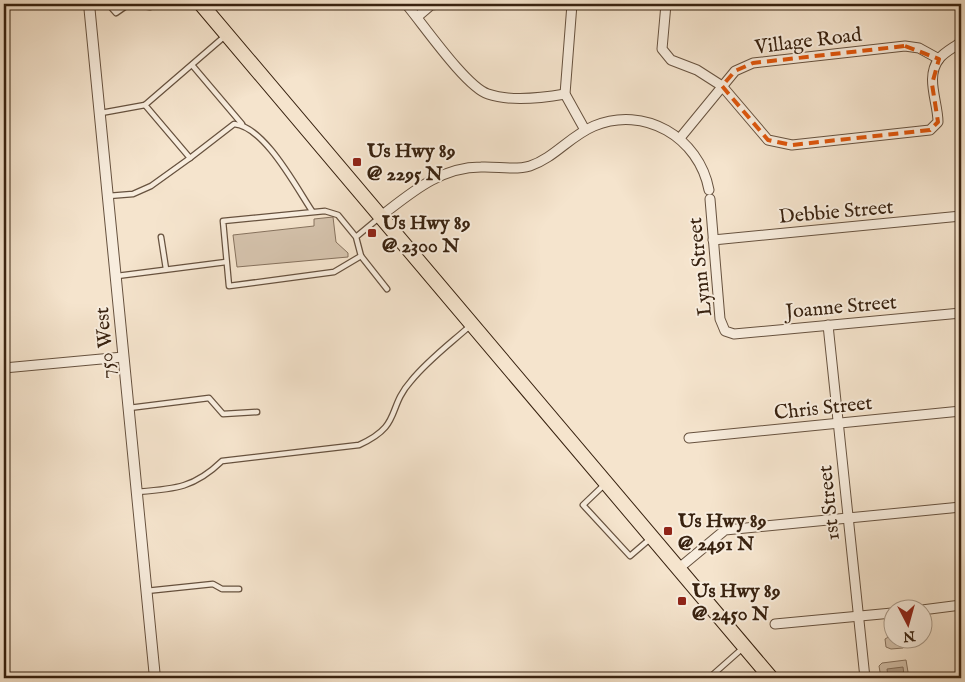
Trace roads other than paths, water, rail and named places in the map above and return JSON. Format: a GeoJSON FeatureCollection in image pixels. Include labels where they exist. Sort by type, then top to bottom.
{"type":"FeatureCollection","features":[{"type":"Feature","properties":{"kind":"main road"},"geometry":{"type":"LineString","coordinates":[[201,4],[771,678]]}},
{"type":"Feature","properties":{"kind":"street","name":"750 West"},"geometry":{"type":"LineString","coordinates":[[89,4],[155,678]]}},
{"type":"Feature","properties":{"kind":"street"},"geometry":{"type":"LineString","coordinates":[[406,4],[471,82],[487,94],[505,98],[565,94]]}},
{"type":"Feature","properties":{"kind":"street"},"geometry":{"type":"LineString","coordinates":[[417,17],[431,5],[440,4]]}},
{"type":"Feature","properties":{"kind":"street"},"geometry":{"type":"LineString","coordinates":[[572,4],[565,94],[585,130]]}},
{"type":"Feature","properties":{"kind":"street"},"geometry":{"type":"LineString","coordinates":[[666,4],[662,49],[671,60],[697,70],[722,86],[768,140],[792,145],[930,130],[938,122],[938,107],[932,84],[939,59],[961,42]]}},
{"type":"Feature","properties":{"kind":"street","name":"Village Road"},"geometry":{"type":"LineString","coordinates":[[680,138],[735,71],[753,64],[905,46],[919,48],[939,59]]}},
{"type":"Feature","properties":{"kind":"street","name":"Lynn Street"},"geometry":{"type":"LineString","coordinates":[[381,216],[425,183],[441,174],[463,168],[507,169],[529,167],[551,156],[585,130],[609,120],[640,120],[680,138],[700,163],[710,194],[720,319],[725,330]]}},
{"type":"Feature","properties":{"kind":"street","name":"Debbie Street"},"geometry":{"type":"LineString","coordinates":[[714,240],[961,216]]}},
{"type":"Feature","properties":{"kind":"street","name":"Joanne Street"},"geometry":{"type":"LineString","coordinates":[[725,330],[734,334],[961,313]]}},
{"type":"Feature","properties":{"kind":"street","name":"1st Street"},"geometry":{"type":"LineString","coordinates":[[828,324],[865,678]]}},
{"type":"Feature","properties":{"kind":"street"},"geometry":{"type":"LineString","coordinates":[[4,368],[123,357]]}},
{"type":"Feature","properties":{"kind":"street","name":"Chris Street"},"geometry":{"type":"LineString","coordinates":[[689,438],[961,411]]}},
{"type":"Feature","properties":{"kind":"street"},"geometry":{"type":"LineString","coordinates":[[678,569],[725,530],[961,507]]}},
{"type":"Feature","properties":{"kind":"street"},"geometry":{"type":"LineString","coordinates":[[932,609],[961,606]]}},
{"type":"Feature","properties":{"kind":"street"},"geometry":{"type":"LineString","coordinates":[[775,624],[882,614]]}},
{"type":"Feature","properties":{"kind":"lane"},"geometry":{"type":"LineString","coordinates":[[108,4],[116,13],[129,4],[150,8]]}},
{"type":"Feature","properties":{"kind":"lane"},"geometry":{"type":"LineString","coordinates":[[100,113],[145,105],[228,34]]}},
{"type":"Feature","properties":{"kind":"lane"},"geometry":{"type":"LineString","coordinates":[[192,65],[242,124],[268,147],[312,211]]}},
{"type":"Feature","properties":{"kind":"lane"},"geometry":{"type":"LineString","coordinates":[[145,105],[190,158]]}},
{"type":"Feature","properties":{"kind":"lane"},"geometry":{"type":"LineString","coordinates":[[108,196],[133,194],[151,186],[234,124],[242,124]]}},
{"type":"Feature","properties":{"kind":"lane"},"geometry":{"type":"LineString","coordinates":[[361,256],[334,272],[229,286],[223,221],[312,211],[332,212],[356,236],[361,256],[387,289]]}},
{"type":"Feature","properties":{"kind":"lane"},"geometry":{"type":"LineString","coordinates":[[356,236],[381,216]]}},
{"type":"Feature","properties":{"kind":"lane"},"geometry":{"type":"LineString","coordinates":[[160,237],[166,269]]}},
{"type":"Feature","properties":{"kind":"lane"},"geometry":{"type":"LineString","coordinates":[[115,277],[226,262]]}},
{"type":"Feature","properties":{"kind":"lane"},"geometry":{"type":"LineString","coordinates":[[136,492],[174,489],[192,484],[207,475],[222,461],[359,445],[376,437],[389,424],[410,382],[472,324]]}},
{"type":"Feature","properties":{"kind":"lane"},"geometry":{"type":"LineString","coordinates":[[128,408],[209,398],[222,414],[257,412]]}},
{"type":"Feature","properties":{"kind":"lane"},"geometry":{"type":"LineString","coordinates":[[606,483],[583,505],[630,556],[652,537]]}},
{"type":"Feature","properties":{"kind":"lane"},"geometry":{"type":"LineString","coordinates":[[146,591],[214,584],[222,589],[239,589]]}},
{"type":"Feature","properties":{"kind":"lane"},"geometry":{"type":"LineString","coordinates":[[709,678],[745,646]]}},
{"type":"Feature","properties":{"kind":"place","name":"Us Hwy 89 @ 2295 N"},"geometry":{"type":"Point","coordinates":[357,162]}},
{"type":"Feature","properties":{"kind":"place","name":"Us Hwy 89 @ 2300 N"},"geometry":{"type":"Point","coordinates":[372,233]}},
{"type":"Feature","properties":{"kind":"place","name":"Us Hwy 89 @ 2491 N"},"geometry":{"type":"Point","coordinates":[668,531]}},
{"type":"Feature","properties":{"kind":"place","name":"Us Hwy 89 @ 2450 N"},"geometry":{"type":"Point","coordinates":[682,601]}}]}
